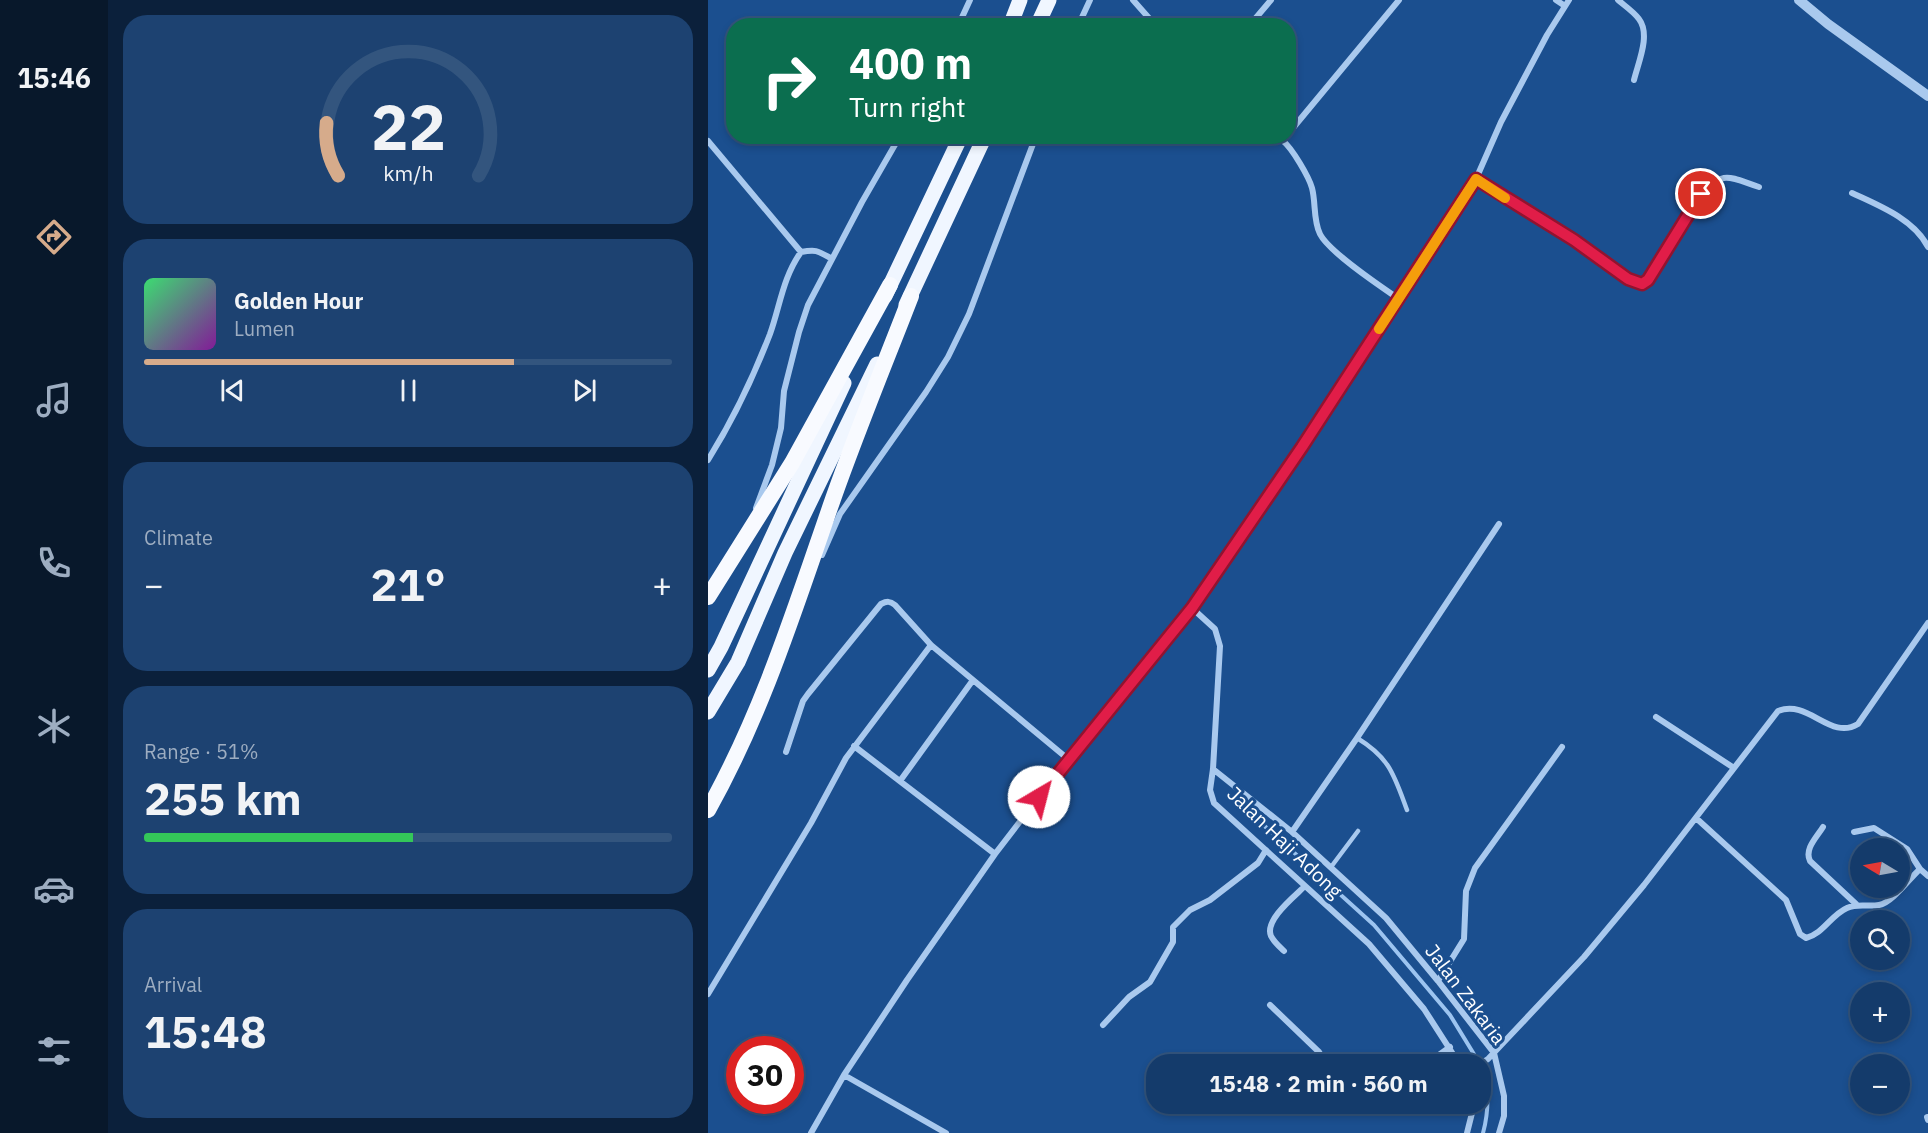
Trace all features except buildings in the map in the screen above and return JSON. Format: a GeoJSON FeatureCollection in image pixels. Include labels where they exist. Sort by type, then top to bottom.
{"type":"FeatureCollection","features":[{"type":"Feature","properties":{"kind":"highway"},"geometry":{"type":"LineString","coordinates":[[708,597],[792,463],[890,285]]}},
{"type":"Feature","properties":{"kind":"highway"},"geometry":{"type":"LineString","coordinates":[[708,810],[731,769],[753,720],[785,638],[834,496],[911,296]]}},
{"type":"Feature","properties":{"kind":"main road"},"geometry":{"type":"LineString","coordinates":[[1013,18],[1020,0]]}},
{"type":"Feature","properties":{"kind":"main road"},"geometry":{"type":"LineString","coordinates":[[1041,18],[1049,0]]}},
{"type":"Feature","properties":{"kind":"main road"},"geometry":{"type":"LineString","coordinates":[[708,670],[721,647],[957,144]]}},
{"type":"Feature","properties":{"kind":"main road"},"geometry":{"type":"LineString","coordinates":[[708,712],[738,662],[784,553],[911,296],[981,144]]}},
{"type":"Feature","properties":{"kind":"street"},"geometry":{"type":"LineString","coordinates":[[962,18],[970,0]]}},
{"type":"Feature","properties":{"kind":"street"},"geometry":{"type":"LineString","coordinates":[[1082,18],[1090,0]]}},
{"type":"Feature","properties":{"kind":"street"},"geometry":{"type":"LineString","coordinates":[[1133,0],[1149,18]]}},
{"type":"Feature","properties":{"kind":"street"},"geometry":{"type":"LineString","coordinates":[[1256,18],[1271,0]]}},
{"type":"Feature","properties":{"kind":"street"},"geometry":{"type":"LineString","coordinates":[[1296,125],[1399,0]]}},
{"type":"Feature","properties":{"kind":"street"},"geometry":{"type":"LineString","coordinates":[[1556,0],[1565,6]]}},
{"type":"Feature","properties":{"kind":"street"},"geometry":{"type":"LineString","coordinates":[[811,1133],[844,1075],[995,854],[1068,759],[1192,608],[1302,447],[1476,179],[1501,122],[1547,35],[1569,0]]}},
{"type":"Feature","properties":{"kind":"street"},"geometry":{"type":"LineString","coordinates":[[1618,0],[1639,19],[1643,27],[1644,37],[1634,80]]}},
{"type":"Feature","properties":{"kind":"street"},"geometry":{"type":"LineString","coordinates":[[1799,0],[1828,24],[1928,96]]}},
{"type":"Feature","properties":{"kind":"street"},"geometry":{"type":"LineString","coordinates":[[708,141],[801,252]]}},
{"type":"Feature","properties":{"kind":"street"},"geometry":{"type":"LineString","coordinates":[[744,540],[772,465],[781,428],[784,391],[808,305],[896,144]]}},
{"type":"Feature","properties":{"kind":"street"},"geometry":{"type":"LineString","coordinates":[[785,638],[840,514],[926,392],[952,348],[969,314],[1033,144]]}},
{"type":"Feature","properties":{"kind":"street"},"geometry":{"type":"LineString","coordinates":[[1290,144],[1312,187],[1320,234],[1352,264],[1399,299]]}},
{"type":"Feature","properties":{"kind":"street"},"geometry":{"type":"LineString","coordinates":[[1476,179],[1574,240],[1628,279],[1642,284],[1648,280],[1701,194],[1711,183],[1720,178],[1730,177],[1759,187]]}},
{"type":"Feature","properties":{"kind":"street"},"geometry":{"type":"LineString","coordinates":[[1852,193],[1892,213],[1917,231],[1928,247]]}},
{"type":"Feature","properties":{"kind":"street"},"geometry":{"type":"LineString","coordinates":[[708,460],[736,412],[770,333],[792,265],[801,252],[815,250],[832,258]]}},
{"type":"Feature","properties":{"kind":"street"},"geometry":{"type":"LineString","coordinates":[[1292,832],[1499,524]]}},
{"type":"Feature","properties":{"kind":"street"},"geometry":{"type":"LineString","coordinates":[[786,752],[803,702],[808,694],[881,603],[891,602],[931,645],[1068,759]]}},
{"type":"Feature","properties":{"kind":"street","name":"Jalan Haji Adong"},"geometry":{"type":"LineString","coordinates":[[1192,608],[1215,629],[1220,646],[1210,790],[1215,803],[1369,944],[1424,1009],[1454,1054]]}},
{"type":"Feature","properties":{"kind":"street"},"geometry":{"type":"LineString","coordinates":[[1491,1056],[1584,957],[1696,818],[1778,711],[1796,708],[1841,729],[1850,729],[1858,724],[1928,623]]}},
{"type":"Feature","properties":{"kind":"street"},"geometry":{"type":"LineString","coordinates":[[708,994],[811,823],[825,794],[854,746],[931,645]]}},
{"type":"Feature","properties":{"kind":"street"},"geometry":{"type":"LineString","coordinates":[[900,781],[973,680]]}},
{"type":"Feature","properties":{"kind":"street"},"geometry":{"type":"LineString","coordinates":[[1656,717],[1734,768]]}},
{"type":"Feature","properties":{"kind":"street"},"geometry":{"type":"LineString","coordinates":[[854,746],[995,854]]}},
{"type":"Feature","properties":{"kind":"street"},"geometry":{"type":"LineString","coordinates":[[1438,981],[1464,939],[1466,891],[1475,868],[1562,747]]}},
{"type":"Feature","properties":{"kind":"street","name":"Jalan Zakaria"},"geometry":{"type":"LineString","coordinates":[[1213,770],[1292,832],[1386,918],[1438,981],[1490,1054]]}},
{"type":"Feature","properties":{"kind":"street"},"geometry":{"type":"LineString","coordinates":[[1696,818],[1786,900],[1800,934],[1806,938],[1813,936],[1844,909],[1857,904],[1876,906],[1887,903],[1920,869]]}},
{"type":"Feature","properties":{"kind":"street"},"geometry":{"type":"LineString","coordinates":[[1823,827],[1808,850],[1807,856],[1857,904]]}},
{"type":"Feature","properties":{"kind":"street"},"geometry":{"type":"LineString","coordinates":[[1854,832],[1874,828],[1907,849],[1920,869],[1928,876]]}},
{"type":"Feature","properties":{"kind":"street"},"geometry":{"type":"LineString","coordinates":[[1103,1025],[1129,997],[1150,982],[1173,942],[1173,927],[1190,910],[1210,900],[1257,863],[1266,850]]}},
{"type":"Feature","properties":{"kind":"street"},"geometry":{"type":"LineString","coordinates":[[1284,951],[1272,937],[1270,928],[1275,917],[1305,886]]}},
{"type":"Feature","properties":{"kind":"street"},"geometry":{"type":"LineString","coordinates":[[1270,1005],[1321,1054]]}},
{"type":"Feature","properties":{"kind":"street"},"geometry":{"type":"LineString","coordinates":[[1440,1054],[1450,1047]]}},
{"type":"Feature","properties":{"kind":"street","name":"Jalan Zakaria"},"geometry":{"type":"LineString","coordinates":[[1491,1056],[1504,1096],[1504,1116],[1499,1133]]}},
{"type":"Feature","properties":{"kind":"street"},"geometry":{"type":"LineString","coordinates":[[844,1075],[946,1133]]}},
{"type":"Feature","properties":{"kind":"street"},"geometry":{"type":"LineString","coordinates":[[1467,1133],[1472,1114]]}},
{"type":"Feature","properties":{"kind":"lane"},"geometry":{"type":"LineString","coordinates":[[1357,738],[1374,748],[1385,761],[1397,783],[1407,810]]}},
{"type":"Feature","properties":{"kind":"lane"},"geometry":{"type":"LineString","coordinates":[[1331,867],[1358,831]]}},
{"type":"Feature","properties":{"kind":"waterway"},"geometry":{"type":"LineString","coordinates":[[1237,801],[1374,925],[1450,1015],[1474,1054]]}},
{"type":"Feature","properties":{"kind":"waterway"},"geometry":{"type":"LineString","coordinates":[[1483,1133],[1486,1114]]}},
{"type":"Feature","properties":{"kind":"slow traffic"},"geometry":{"type":"LineString","coordinates":[[1379,329],[1476,179],[1505,198]]}},
{"type":"Feature","properties":{"kind":"route"},"geometry":{"type":"LineString","coordinates":[[1039,797],[1192,608],[1302,447],[1476,179],[1574,240],[1628,279],[1642,284],[1648,280],[1701,194]]}}]}
